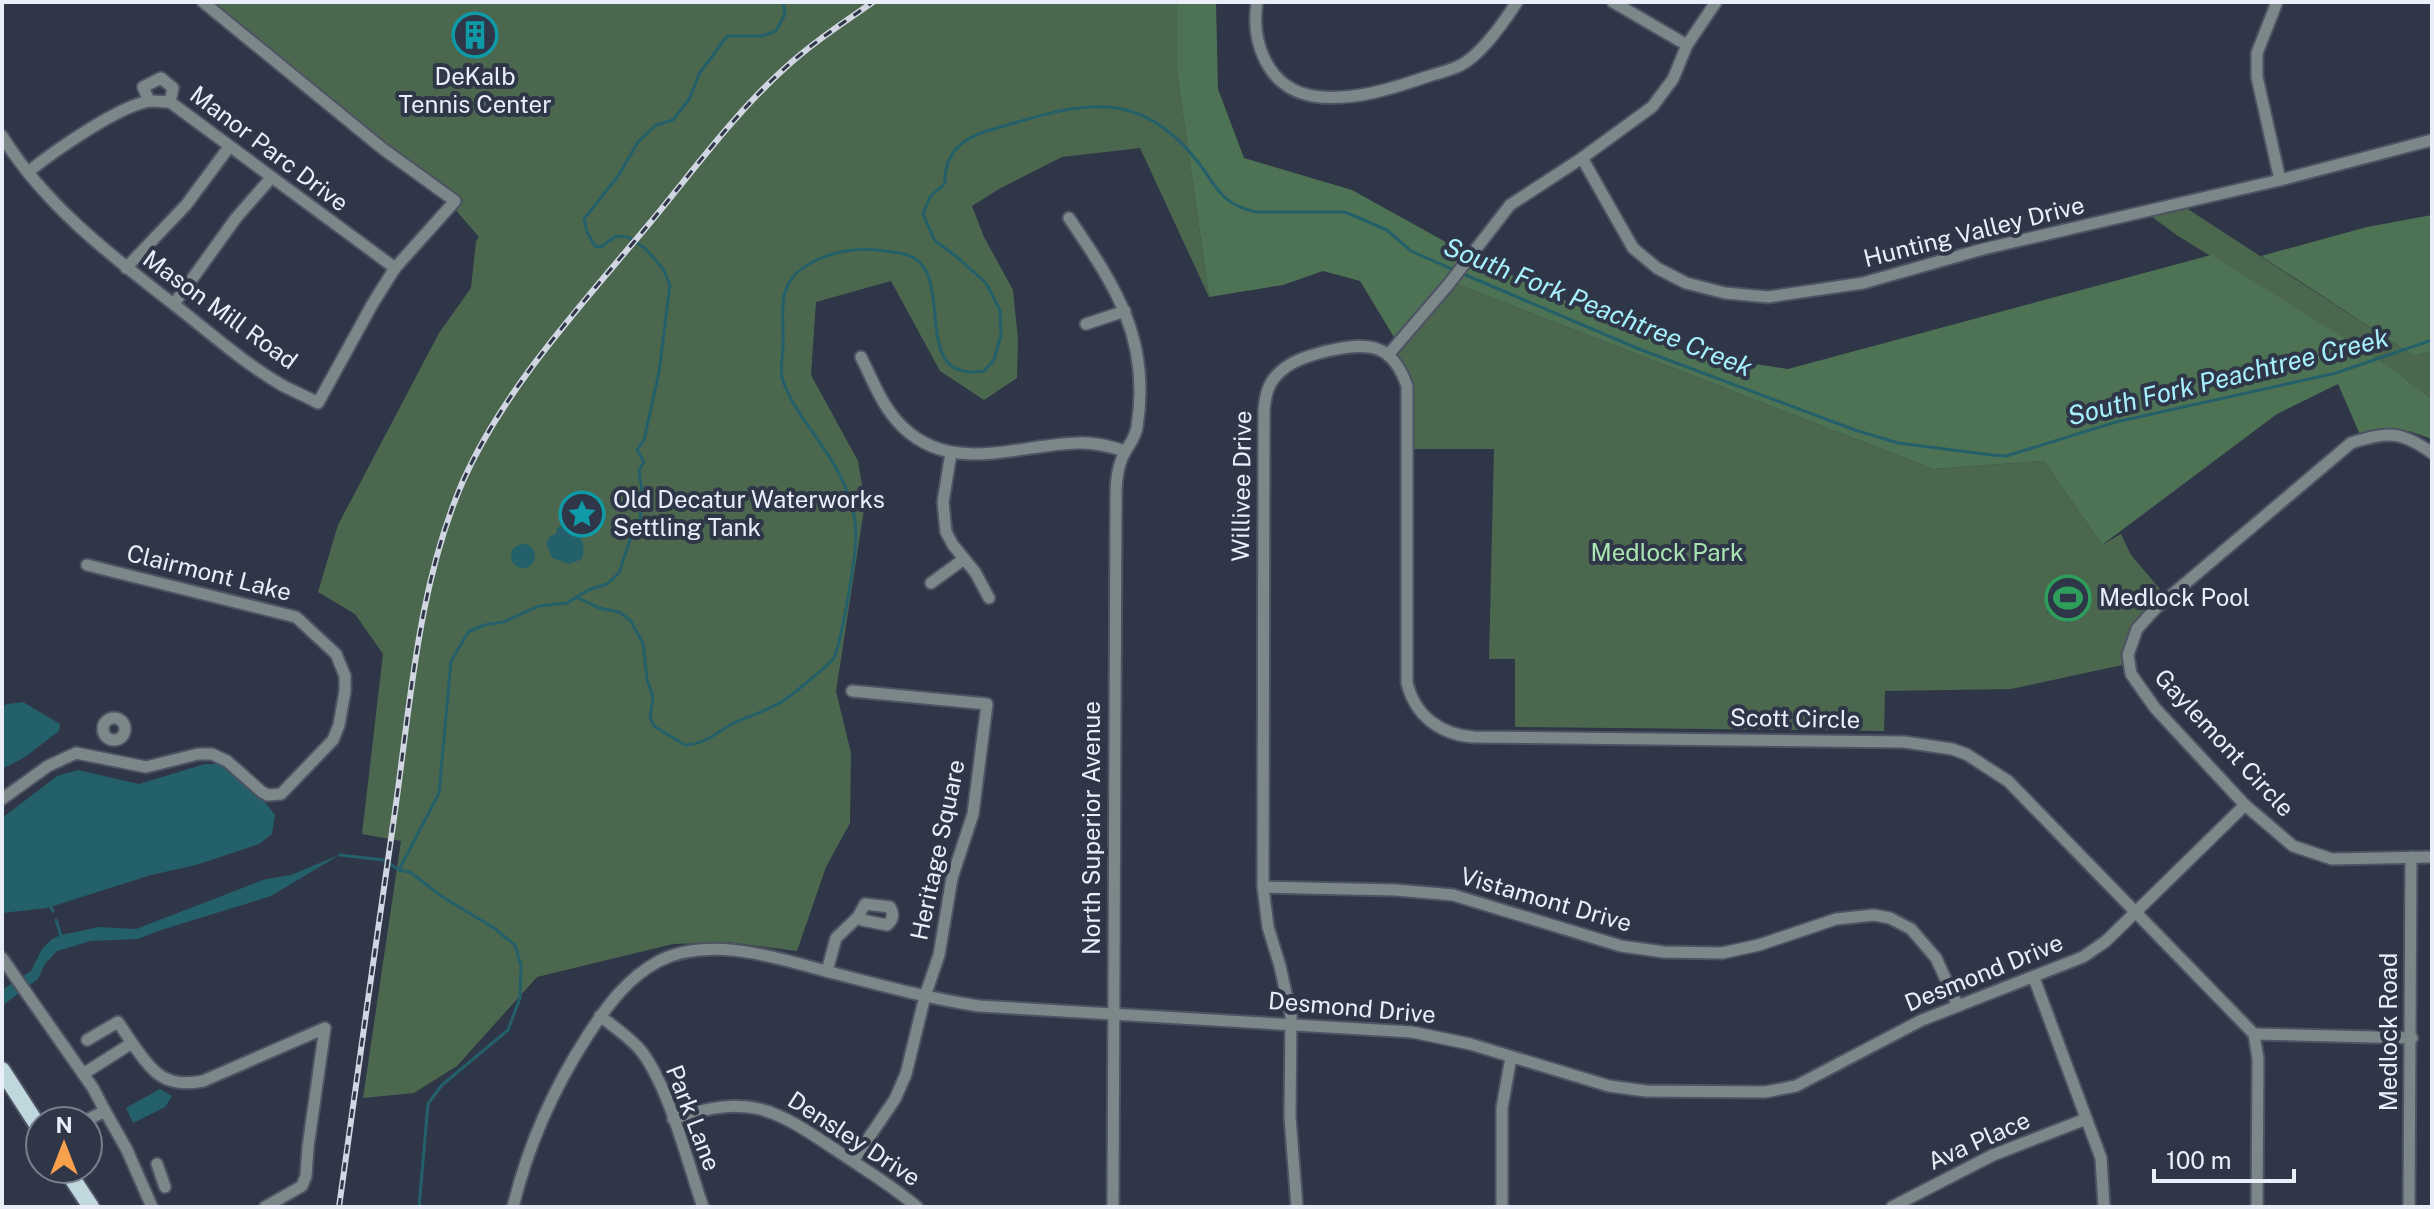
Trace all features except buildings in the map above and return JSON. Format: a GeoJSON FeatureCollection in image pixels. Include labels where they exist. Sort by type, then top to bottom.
{"type":"FeatureCollection","features":[{"type":"Feature","properties":{"kind":"main road"},"geometry":{"type":"LineString","coordinates":[[2,1070],[27,1105]]}},
{"type":"Feature","properties":{"kind":"main road"},"geometry":{"type":"LineString","coordinates":[[78,1185],[91,1207]]}},
{"type":"Feature","properties":{"kind":"street","name":"Mason Mill Road"},"geometry":{"type":"LineString","coordinates":[[2,136],[17,160],[74,222],[126,268],[256,367],[318,403],[395,268],[455,201],[383,149],[203,2]]}},
{"type":"Feature","properties":{"kind":"street"},"geometry":{"type":"LineString","coordinates":[[1257,2],[1254,24],[1258,48],[1269,69],[1289,86],[1311,96],[1341,96],[1388,90],[1463,65],[1490,39],[1517,2]]}},
{"type":"Feature","properties":{"kind":"street"},"geometry":{"type":"LineString","coordinates":[[1613,2],[1687,45]]}},
{"type":"Feature","properties":{"kind":"street"},"geometry":{"type":"LineString","coordinates":[[1388,355],[1510,205],[1652,107],[1673,79],[1687,45],[1716,2]]}},
{"type":"Feature","properties":{"kind":"street"},"geometry":{"type":"LineString","coordinates":[[2277,2],[2257,53],[2257,77],[2280,180]]}},
{"type":"Feature","properties":{"kind":"street"},"geometry":{"type":"LineString","coordinates":[[149,101],[143,87],[161,78],[173,88],[170,102]]}},
{"type":"Feature","properties":{"kind":"street","name":"Manor Parc Drive"},"geometry":{"type":"LineString","coordinates":[[28,172],[71,141],[133,106],[149,101],[170,102],[395,268]]}},
{"type":"Feature","properties":{"kind":"street","name":"Hunting Valley Drive"},"geometry":{"type":"LineString","coordinates":[[1582,158],[1633,248],[1657,268],[1686,283],[1725,293],[1768,297],[1863,283],[1983,249],[2280,180],[2432,140]]}},
{"type":"Feature","properties":{"kind":"street"},"geometry":{"type":"LineString","coordinates":[[126,268],[186,205],[229,147]]}},
{"type":"Feature","properties":{"kind":"street"},"geometry":{"type":"LineString","coordinates":[[174,304],[236,218],[271,178]]}},
{"type":"Feature","properties":{"kind":"street","name":"North Superior Avenue"},"geometry":{"type":"LineString","coordinates":[[1069,218],[1106,272],[1125,311],[1137,347],[1140,390],[1136,432],[1118,471],[1116,496],[1113,1207]]}},
{"type":"Feature","properties":{"kind":"street"},"geometry":{"type":"LineString","coordinates":[[1086,324],[1125,311]]}},
{"type":"Feature","properties":{"kind":"street","name":"Willivee Drive"},"geometry":{"type":"LineString","coordinates":[[1297,1207],[1290,1117],[1289,1001],[1268,927],[1263,887],[1264,411],[1266,393],[1278,374],[1295,361],[1360,345],[1377,348],[1388,355]]}},
{"type":"Feature","properties":{"kind":"street","name":"Scott Circle"},"geometry":{"type":"LineString","coordinates":[[1388,355],[1404,375],[1408,396],[1407,683],[1417,707],[1433,724],[1455,735],[1474,737],[1904,742],[1952,749],[1980,761],[2008,781],[2254,1034]]}},
{"type":"Feature","properties":{"kind":"street"},"geometry":{"type":"LineString","coordinates":[[861,357],[884,403],[897,421],[923,442],[951,453],[988,455],[1075,443],[1107,445],[1125,451]]}},
{"type":"Feature","properties":{"kind":"street","name":"Gaylemont Circle"},"geometry":{"type":"LineString","coordinates":[[2432,453],[2400,434],[2379,434],[2351,443],[2167,597],[2137,629],[2128,655],[2131,674],[2155,708],[2245,805],[2293,846],[2321,857],[2347,860],[2432,857]]}},
{"type":"Feature","properties":{"kind":"street"},"geometry":{"type":"LineString","coordinates":[[951,453],[944,491],[944,523],[949,539],[989,598]]}},
{"type":"Feature","properties":{"kind":"street"},"geometry":{"type":"LineString","coordinates":[[931,583],[964,559]]}},
{"type":"Feature","properties":{"kind":"street","name":"Clairmont Lake"},"geometry":{"type":"LineString","coordinates":[[2,799],[68,755],[83,754],[146,767],[198,754],[212,754],[227,761],[262,792],[281,794],[333,740],[339,725],[345,676],[336,654],[296,617],[87,565]]}},
{"type":"Feature","properties":{"kind":"street","name":"Heritage Square"},"geometry":{"type":"LineString","coordinates":[[852,691],[987,704],[973,814],[952,878],[941,946],[925,996]]}},
{"type":"Feature","properties":{"kind":"street"},"geometry":{"type":"LineString","coordinates":[[108,758],[110,739]]}},
{"type":"Feature","properties":{"kind":"street","name":"Desmond Drive"},"geometry":{"type":"LineString","coordinates":[[513,1207],[524,1164],[548,1105],[600,1016],[634,977],[658,962],[686,952],[713,950],[746,953],[979,1006],[1412,1032],[1448,1039],[1623,1089],[1765,1092],[1796,1086],[1922,1020],[2068,965],[2095,950],[2245,805]]}},
{"type":"Feature","properties":{"kind":"street","name":"Medlock Road"},"geometry":{"type":"LineString","coordinates":[[2409,1207],[2411,857]]}},
{"type":"Feature","properties":{"kind":"street","name":"Vistamont Drive"},"geometry":{"type":"LineString","coordinates":[[1263,887],[1396,890],[1453,895],[1621,946],[1664,952],[1722,953],[1759,945],[1836,919],[1874,915],[1890,918],[1911,929],[1936,958],[1958,1006]]}},
{"type":"Feature","properties":{"kind":"street"},"geometry":{"type":"LineString","coordinates":[[827,971],[836,938],[858,917]]}},
{"type":"Feature","properties":{"kind":"street"},"geometry":{"type":"LineString","coordinates":[[2,958],[83,1074],[105,1111],[152,1207]]}},
{"type":"Feature","properties":{"kind":"street"},"geometry":{"type":"LineString","coordinates":[[2034,978],[2101,1158],[2104,1207]]}},
{"type":"Feature","properties":{"kind":"street"},"geometry":{"type":"LineString","coordinates":[[853,1161],[901,1087],[925,996]]}},
{"type":"Feature","properties":{"kind":"street","name":"Park Lane"},"geometry":{"type":"LineString","coordinates":[[600,1016],[643,1053],[656,1076],[703,1207]]}},
{"type":"Feature","properties":{"kind":"street"},"geometry":{"type":"LineString","coordinates":[[87,1040],[118,1022],[151,1069],[169,1082],[188,1084],[203,1081],[325,1028],[306,1176],[302,1186],[265,1207]]}},
{"type":"Feature","properties":{"kind":"street"},"geometry":{"type":"LineString","coordinates":[[2257,1207],[2258,1059],[2254,1034],[2412,1038]]}},
{"type":"Feature","properties":{"kind":"street"},"geometry":{"type":"LineString","coordinates":[[83,1074],[132,1043]]}},
{"type":"Feature","properties":{"kind":"street"},"geometry":{"type":"LineString","coordinates":[[1502,1207],[1502,1108],[1511,1057]]}},
{"type":"Feature","properties":{"kind":"street","name":"Densley Drive"},"geometry":{"type":"LineString","coordinates":[[673,1119],[720,1106],[764,1109],[794,1122],[917,1207]]}},
{"type":"Feature","properties":{"kind":"street","name":"Ava Place"},"geometry":{"type":"LineString","coordinates":[[1892,1207],[1993,1155],[2086,1119]]}},
{"type":"Feature","properties":{"kind":"street"},"geometry":{"type":"LineString","coordinates":[[142,1184],[163,1182],[157,1164]]}},
{"type":"Feature","properties":{"kind":"green space"},"geometry":{"type":"Polygon","coordinates":[[[212,2],[1177,2],[1177,72],[1209,297],[1140,148],[1062,157],[972,206],[984,237],[1013,290],[1018,340],[1017,378],[984,400],[940,371],[891,281],[816,302],[811,375],[858,461],[865,503],[836,691],[851,753],[850,823],[826,867],[797,951],[728,942],[673,944],[537,977],[457,1066],[414,1093],[363,1098],[401,841],[362,834],[383,654],[355,614],[318,592],[338,525],[439,333],[471,288],[479,237],[447,200],[212,2]]]}},
{"type":"Feature","properties":{"kind":"green space"},"geometry":{"type":"Polygon","coordinates":[[[2183,206],[2414,356],[2432,351],[2432,399],[2386,364],[2178,236],[2148,214],[2183,206]]]}},
{"type":"Feature","properties":{"kind":"green space","name":"Medlock Park"},"geometry":{"type":"Polygon","coordinates":[[[1454,283],[1933,469],[2044,461],[2102,545],[2121,534],[2131,555],[2165,595],[2133,629],[2127,664],[2011,689],[1885,691],[1884,731],[1515,727],[1515,659],[1489,659],[1494,449],[1409,449],[1407,386],[1388,355],[1454,283]]]}},
{"type":"Feature","properties":{"kind":"shaded area"},"geometry":{"type":"Polygon","coordinates":[[[1177,2],[1216,2],[1218,89],[1244,158],[1352,190],[1471,256],[1397,342],[1360,281],[1323,271],[1283,285],[1209,297],[1177,72],[1177,2]]]}},
{"type":"Feature","properties":{"kind":"shaded area"},"geometry":{"type":"Polygon","coordinates":[[[2432,215],[2432,351],[2414,356],[2261,256],[2367,227],[2432,215]]]}},
{"type":"Feature","properties":{"kind":"shaded area"},"geometry":{"type":"Polygon","coordinates":[[[2211,255],[2386,364],[2432,399],[2432,439],[2409,431],[2361,437],[2338,384],[2277,414],[2102,545],[2044,461],[1933,469],[1454,283],[1473,257],[1603,318],[1694,355],[1788,369],[2211,255]]]}},
{"type":"Feature","properties":{"kind":"shaded area"},"geometry":{"type":"Polygon","coordinates":[[[567,524],[579,534],[584,548],[582,559],[570,564],[552,558],[546,543],[550,536],[556,534],[557,528],[567,524]]]}},
{"type":"Feature","properties":{"kind":"shaded area"},"geometry":{"type":"Polygon","coordinates":[[[523,544],[532,547],[535,556],[532,565],[523,568],[514,565],[511,556],[514,547],[523,544]]]}},
{"type":"Feature","properties":{"kind":"shaded area","name":"Medlock Pool"},"geometry":{"type":"Polygon","coordinates":[[[2069,576],[2087,587],[2068,623],[2047,612],[2069,576]]]}},
{"type":"Feature","properties":{"kind":"shaded area"},"geometry":{"type":"Polygon","coordinates":[[[23,702],[60,724],[59,731],[25,757],[2,769],[2,707],[23,702]]]}},
{"type":"Feature","properties":{"kind":"shaded area"},"geometry":{"type":"Polygon","coordinates":[[[205,764],[220,764],[261,797],[275,815],[272,834],[259,844],[196,865],[151,875],[47,908],[2,913],[2,818],[57,776],[78,770],[139,784],[205,764]]]}},
{"type":"Feature","properties":{"kind":"shaded area"},"geometry":{"type":"Polygon","coordinates":[[[341,854],[271,896],[138,939],[91,941],[57,951],[45,964],[38,979],[2,1006],[2,990],[31,971],[42,949],[52,939],[99,927],[136,929],[266,879],[291,875],[341,854]]]}},
{"type":"Feature","properties":{"kind":"shaded area"},"geometry":{"type":"Polygon","coordinates":[[[160,1089],[172,1096],[165,1107],[133,1123],[126,1108],[160,1089]]]}},
{"type":"Feature","properties":{"kind":"waterway"},"geometry":{"type":"LineString","coordinates":[[399,870],[439,793],[451,661],[469,631],[503,622],[539,606],[567,603],[588,590],[607,584],[619,573],[633,531],[640,522],[642,491],[639,470],[644,462],[637,450],[644,440],[659,372],[670,285],[663,269],[646,249],[628,237],[616,236],[601,247],[595,246],[584,219],[618,176],[638,142],[656,125],[673,120],[690,98],[699,74],[727,36],[762,36],[776,31],[785,14],[783,2]]}},
{"type":"Feature","properties":{"kind":"waterway","name":"South Fork Peachtree Creek"},"geometry":{"type":"LineString","coordinates":[[576,597],[599,608],[619,612],[630,620],[643,643],[647,679],[653,697],[650,718],[655,727],[685,745],[705,740],[783,701],[834,658],[851,581],[855,523],[848,494],[836,467],[796,407],[783,381],[784,294],[795,275],[827,256],[868,250],[907,255],[925,270],[931,287],[940,347],[947,362],[961,371],[984,371],[994,360],[1001,335],[1000,310],[986,283],[935,241],[923,214],[930,197],[945,183],[951,156],[977,134],[1073,109],[1100,107],[1125,110],[1150,119],[1174,136],[1221,194],[1244,209],[1256,212],[1345,212],[1387,230],[1411,251],[1454,270]]}},
{"type":"Feature","properties":{"kind":"waterway","name":"South Fork Peachtree Creek"},"geometry":{"type":"LineString","coordinates":[[1461,273],[1639,349],[1855,430],[1898,443],[2006,456],[2116,422],[2336,373],[2432,340]]}},
{"type":"Feature","properties":{"kind":"waterway"},"geometry":{"type":"LineString","coordinates":[[340,855],[384,860],[399,870],[410,872],[515,945],[521,965],[520,998],[508,1030],[442,1085],[428,1104],[419,1207]]}},
{"type":"Feature","properties":{"kind":"waterway"},"geometry":{"type":"LineString","coordinates":[[51,907],[53,911]]}},
{"type":"Feature","properties":{"kind":"waterway"},"geometry":{"type":"LineString","coordinates":[[56,920],[62,939]]}},
{"type":"Feature","properties":{"kind":"railway"},"geometry":{"type":"LineString","coordinates":[[339,1207],[426,599],[448,519],[463,481],[500,413],[547,347],[731,124],[795,59],[873,2]]}},
{"type":"Feature","properties":{"kind":"place","name":"DeKalb Tennis Center"},"geometry":{"type":"Point","coordinates":[475,35]}},
{"type":"Feature","properties":{"kind":"place","name":"Old Decatur Waterworks Settling Tank"},"geometry":{"type":"Point","coordinates":[582,514]}},
{"type":"Feature","properties":{"kind":"place","name":"Medlock Pool"},"geometry":{"type":"Point","coordinates":[2068,598]}}]}
